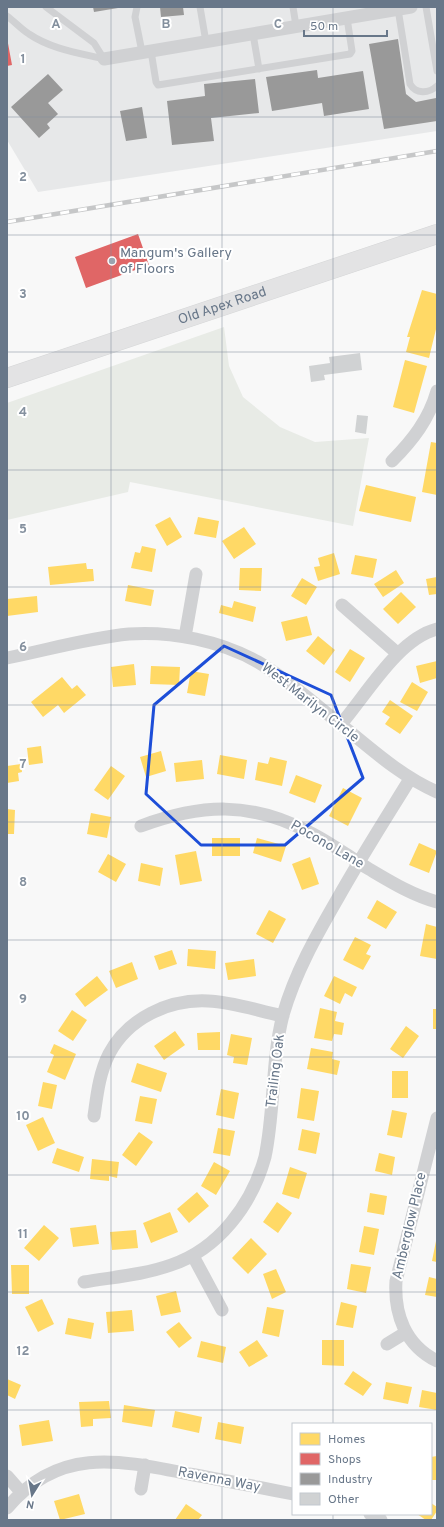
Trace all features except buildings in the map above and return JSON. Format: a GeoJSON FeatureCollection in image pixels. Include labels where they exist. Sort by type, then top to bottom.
{"type":"FeatureCollection","features":[{"type":"Feature","properties":{"kind":"main road","name":"Old Apex Road"},"geometry":{"type":"LineString","coordinates":[[7,378],[437,234]]}},
{"type":"Feature","properties":{"kind":"street"},"geometry":{"type":"LineString","coordinates":[[104,59],[411,7]]}},
{"type":"Feature","properties":{"kind":"street"},"geometry":{"type":"LineString","coordinates":[[392,461],[407,446],[424,423],[432,409],[437,391]]}},
{"type":"Feature","properties":{"kind":"street"},"geometry":{"type":"LineString","coordinates":[[185,637],[196,574]]}},
{"type":"Feature","properties":{"kind":"street"},"geometry":{"type":"LineString","coordinates":[[342,605],[397,653]]}},
{"type":"Feature","properties":{"kind":"street"},"geometry":{"type":"LineString","coordinates":[[341,724],[397,653],[420,635],[437,629]]}},
{"type":"Feature","properties":{"kind":"street","name":"West Marilyn Circle"},"geometry":{"type":"LineString","coordinates":[[7,658],[129,634],[163,634],[185,637],[228,649],[258,662],[278,674],[341,724],[369,749],[410,779],[437,792]]}},
{"type":"Feature","properties":{"kind":"street","name":"Trailing Oak"},"geometry":{"type":"LineString","coordinates":[[84,1282],[151,1271],[193,1256],[219,1236],[237,1215],[249,1197],[261,1170],[267,1145],[274,1071],[283,1016],[296,980],[312,942],[358,862],[410,779]]}},
{"type":"Feature","properties":{"kind":"street","name":"Pocono Lane"},"geometry":{"type":"LineString","coordinates":[[141,826],[179,813],[200,809],[242,810],[263,814],[286,821],[310,832],[408,892],[437,902]]}},
{"type":"Feature","properties":{"kind":"street"},"geometry":{"type":"LineString","coordinates":[[94,1116],[98,1087],[109,1055],[126,1031],[155,1011],[172,1005],[208,1001],[227,1003],[283,1016]]}},
{"type":"Feature","properties":{"kind":"street","name":"Amberglow Place"},"geometry":{"type":"LineString","coordinates":[[437,1118],[396,1281],[397,1309],[405,1333],[420,1350],[437,1361]]}},
{"type":"Feature","properties":{"kind":"street"},"geometry":{"type":"LineString","coordinates":[[193,1256],[222,1310]]}},
{"type":"Feature","properties":{"kind":"street"},"geometry":{"type":"LineString","coordinates":[[388,1344],[405,1333]]}},
{"type":"Feature","properties":{"kind":"street","name":"Ravenna Way"},"geometry":{"type":"LineString","coordinates":[[7,1508],[21,1492],[52,1473],[83,1463],[117,1461],[292,1494]]}},
{"type":"Feature","properties":{"kind":"street"},"geometry":{"type":"LineString","coordinates":[[142,1489],[145,1466]]}},
{"type":"Feature","properties":{"kind":"street"},"geometry":{"type":"LineString","coordinates":[[7,1476],[21,1492]]}},
{"type":"Feature","properties":{"kind":"street"},"geometry":{"type":"LineString","coordinates":[[372,1515],[381,1520]]}},
{"type":"Feature","properties":{"kind":"lane"},"geometry":{"type":"LineString","coordinates":[[46,7],[94,43],[104,59]]}},
{"type":"Feature","properties":{"kind":"lane"},"geometry":{"type":"LineString","coordinates":[[137,7],[135,17],[158,86],[350,54],[352,51],[347,18]]}},
{"type":"Feature","properties":{"kind":"lane"},"geometry":{"type":"LineString","coordinates":[[200,7],[206,42]]}},
{"type":"Feature","properties":{"kind":"lane"},"geometry":{"type":"LineString","coordinates":[[293,7],[296,26]]}},
{"type":"Feature","properties":{"kind":"lane"},"geometry":{"type":"LineString","coordinates":[[426,7],[437,71]]}},
{"type":"Feature","properties":{"kind":"lane"},"geometry":{"type":"LineString","coordinates":[[398,9],[412,89],[418,92],[432,90],[437,86]]}},
{"type":"Feature","properties":{"kind":"lane"},"geometry":{"type":"LineString","coordinates":[[7,16],[20,25],[28,34],[48,45],[104,59]]}},
{"type":"Feature","properties":{"kind":"lane"},"geometry":{"type":"LineString","coordinates":[[253,34],[259,69]]}},
{"type":"Feature","properties":{"kind":"highlighted area"},"geometry":{"type":"Polygon","coordinates":[[[224,646],[331,695],[363,778],[285,845],[201,845],[146,794],[154,705],[224,646]]]}},
{"type":"Feature","properties":{"kind":"shaded area"},"geometry":{"type":"Polygon","coordinates":[[[7,7],[437,7],[437,131],[38,192],[7,140],[7,7]]]}},
{"type":"Feature","properties":{"kind":"shaded area"},"geometry":{"type":"Polygon","coordinates":[[[224,327],[229,366],[243,397],[280,427],[315,442],[369,438],[353,526],[130,482],[128,492],[7,520],[7,403],[224,327]]]}},
{"type":"Feature","properties":{"kind":"railway"},"geometry":{"type":"LineString","coordinates":[[7,222],[437,151]]}},
{"type":"Feature","properties":{"kind":"place","name":"Mangum's Gallery of Floors"},"geometry":{"type":"Point","coordinates":[112,261]}}]}
